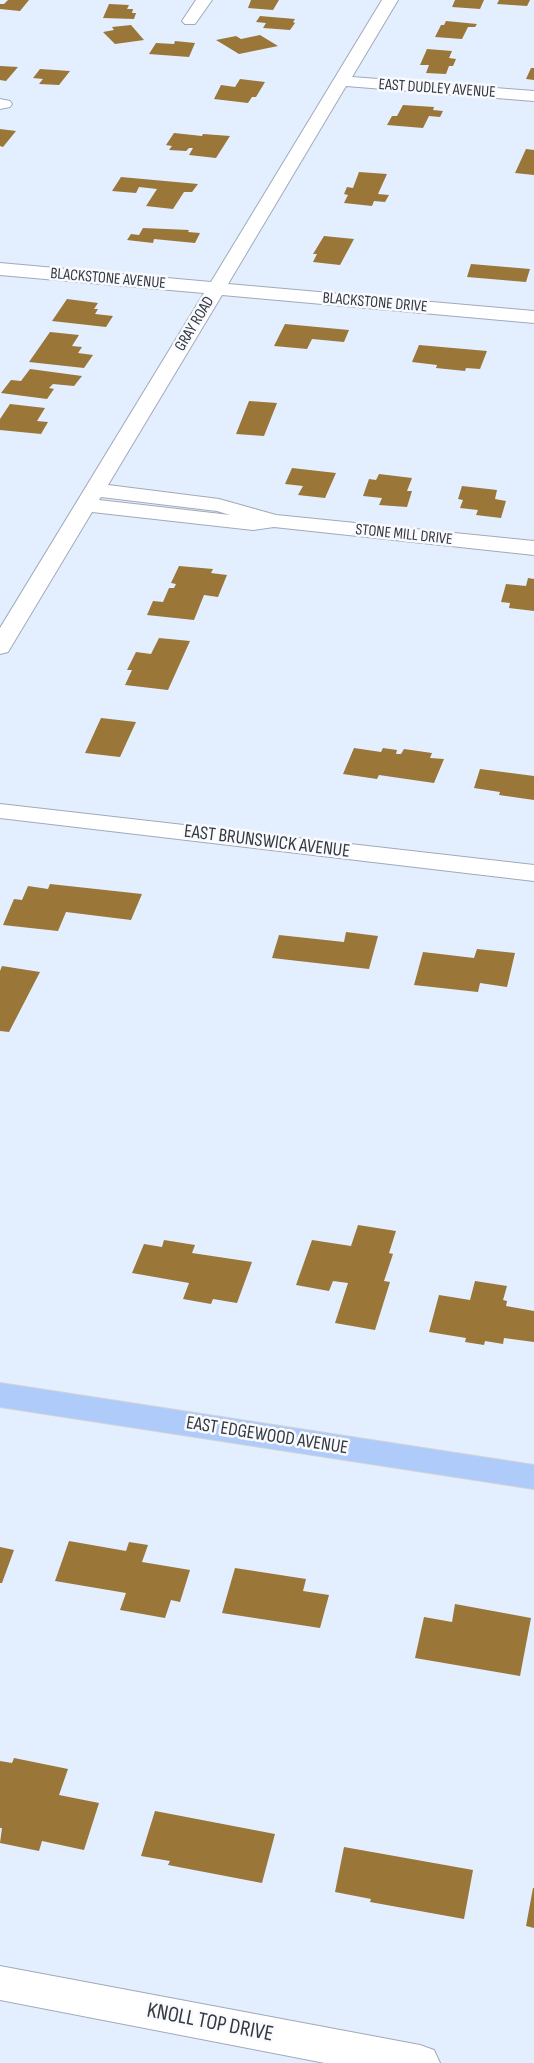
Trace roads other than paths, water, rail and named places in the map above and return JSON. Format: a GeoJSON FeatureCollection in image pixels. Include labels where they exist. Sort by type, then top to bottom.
{"type":"FeatureCollection","features":[{"type":"Feature","properties":{"kind":"main road","name":"EAST EDGEWOOD AVENUE"},"geometry":{"type":"LineString","coordinates":[[0,1395],[534,1477]]}},
{"type":"Feature","properties":{"kind":"street"},"geometry":{"type":"LineString","coordinates":[[190,21],[204,0]]}},
{"type":"Feature","properties":{"kind":"street","name":"GRAY ROAD"},"geometry":{"type":"LineString","coordinates":[[0,647],[390,0]]}},
{"type":"Feature","properties":{"kind":"street","name":"EAST DUDLEY AVENUE"},"geometry":{"type":"LineString","coordinates":[[341,81],[534,96]]}},
{"type":"Feature","properties":{"kind":"street","name":"BLACKSTONE AVENUE"},"geometry":{"type":"LineString","coordinates":[[0,269],[217,288]]}},
{"type":"Feature","properties":{"kind":"street","name":"BLACKSTONE DRIVE"},"geometry":{"type":"LineString","coordinates":[[217,288],[534,317]]}},
{"type":"Feature","properties":{"kind":"street","name":"STONE MILL DRIVE"},"geometry":{"type":"LineString","coordinates":[[90,498],[253,524],[274,521],[534,548]]}},
{"type":"Feature","properties":{"kind":"street","name":"EAST BRUNSWICK AVENUE"},"geometry":{"type":"LineString","coordinates":[[0,810],[534,874]]}},
{"type":"Feature","properties":{"kind":"street","name":"KNOLL TOP DRIVE"},"geometry":{"type":"LineString","coordinates":[[0,1983],[420,2063]]}}]}
